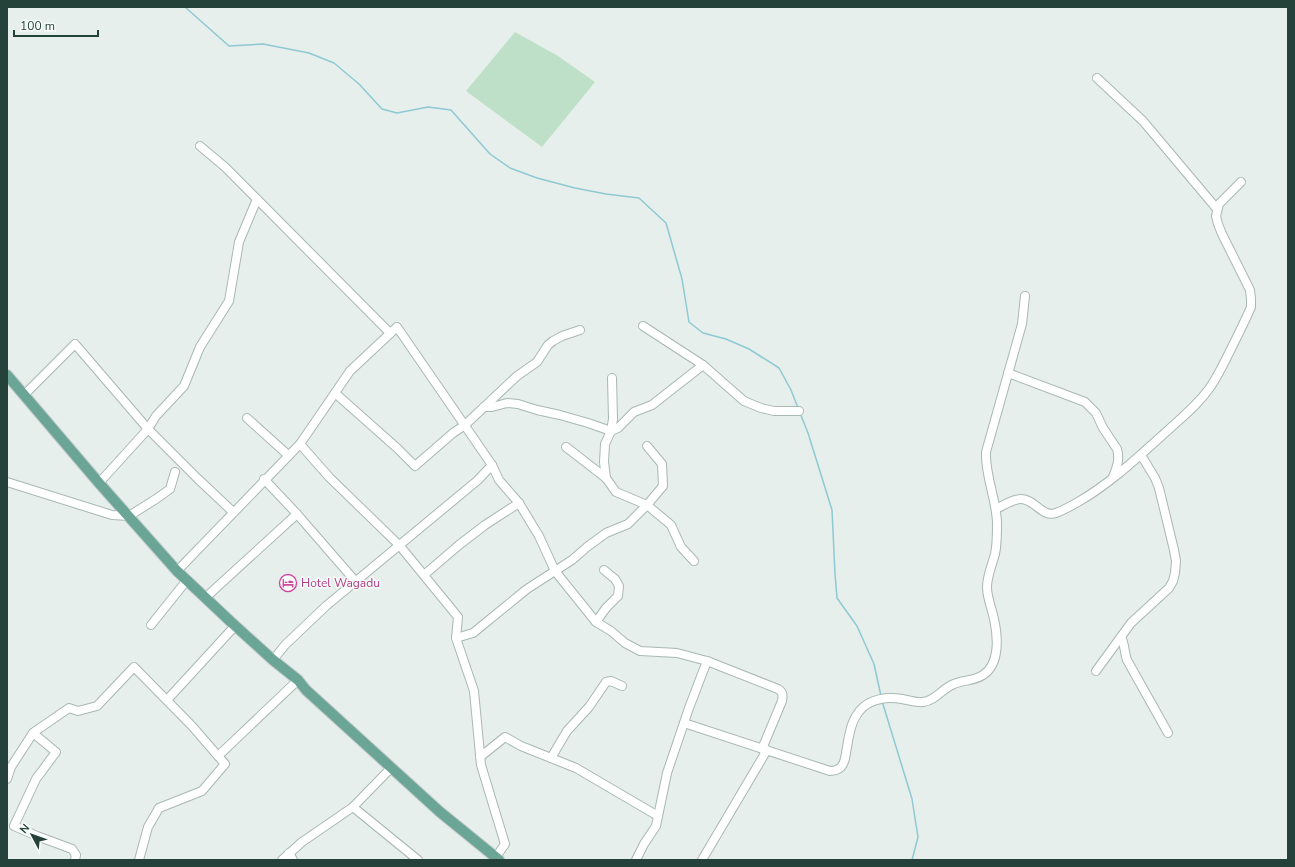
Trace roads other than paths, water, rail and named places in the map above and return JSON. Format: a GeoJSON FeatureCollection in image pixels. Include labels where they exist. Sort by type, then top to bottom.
{"type":"FeatureCollection","features":[{"type":"Feature","properties":{"kind":"main road"},"geometry":{"type":"LineString","coordinates":[[7,375],[99,483],[177,571],[235,626],[298,680],[306,690],[391,768],[496,859]]}},
{"type":"Feature","properties":{"kind":"street"},"geometry":{"type":"LineString","coordinates":[[1097,78],[1143,122],[1217,209]]}},
{"type":"Feature","properties":{"kind":"street"},"geometry":{"type":"LineString","coordinates":[[200,146],[225,167],[390,333]]}},
{"type":"Feature","properties":{"kind":"street"},"geometry":{"type":"LineString","coordinates":[[996,509],[1014,500],[1020,499],[1026,500],[1043,511],[1053,514],[1069,507],[1112,479],[1141,455],[1199,402],[1211,386],[1221,370],[1251,307],[1250,290],[1218,224],[1216,216],[1217,209],[1222,200],[1241,182]]}},
{"type":"Feature","properties":{"kind":"street"},"geometry":{"type":"LineString","coordinates":[[99,483],[148,429],[156,416],[184,386],[200,347],[229,301],[239,242],[257,199]]}},
{"type":"Feature","properties":{"kind":"street"},"geometry":{"type":"LineString","coordinates":[[684,723],[830,771],[836,770],[841,767],[844,762],[853,721],[867,704],[877,699],[889,698],[921,702],[930,700],[938,696],[949,686],[976,678],[989,670],[995,656],[996,644],[994,619],[987,593],[987,586],[996,548],[997,527],[996,509],[987,471],[986,452],[1022,324],[1025,296]]}},
{"type":"Feature","properties":{"kind":"street"},"geometry":{"type":"LineString","coordinates":[[643,326],[703,365],[744,401],[761,408],[774,411],[799,411]]}},
{"type":"Feature","properties":{"kind":"street"},"geometry":{"type":"LineString","coordinates":[[177,571],[300,444],[350,371],[397,327],[492,465],[499,480],[519,503],[539,536],[555,570],[596,622],[640,651],[678,653],[707,661],[778,689],[782,692],[782,701],[765,750],[702,860]]}},
{"type":"Feature","properties":{"kind":"street"},"geometry":{"type":"LineString","coordinates":[[335,393],[415,466],[453,433],[465,425],[517,376],[537,362],[552,341],[580,330]]}},
{"type":"Feature","properties":{"kind":"street"},"geometry":{"type":"LineString","coordinates":[[24,395],[75,344],[148,429],[233,512]]}},
{"type":"Feature","properties":{"kind":"street"},"geometry":{"type":"LineString","coordinates":[[484,407],[492,407],[507,403],[518,404],[538,410],[560,414],[611,431],[618,428],[634,412],[652,405],[703,365]]}},
{"type":"Feature","properties":{"kind":"street"},"geometry":{"type":"LineString","coordinates":[[1008,374],[1078,399],[1091,407],[1117,449],[1119,456],[1118,464],[1112,479]]}},
{"type":"Feature","properties":{"kind":"street"},"geometry":{"type":"LineString","coordinates":[[606,478],[604,462],[605,444],[611,431],[612,378]]}},
{"type":"Feature","properties":{"kind":"street"},"geometry":{"type":"LineString","coordinates":[[246,418],[288,455]]}},
{"type":"Feature","properties":{"kind":"street"},"geometry":{"type":"LineString","coordinates":[[300,444],[329,477],[400,546],[458,617],[456,638],[474,691],[481,765],[505,844],[496,859]]}},
{"type":"Feature","properties":{"kind":"street"},"geometry":{"type":"LineString","coordinates":[[456,638],[473,633],[527,589],[572,560],[606,533],[628,524],[647,505],[663,486],[662,464],[647,446]]}},
{"type":"Feature","properties":{"kind":"street"},"geometry":{"type":"LineString","coordinates":[[566,447],[606,478],[616,492],[647,505],[671,526],[681,547],[694,561]]}},
{"type":"Feature","properties":{"kind":"street"},"geometry":{"type":"LineString","coordinates":[[1096,672],[1131,623],[1169,588],[1175,573],[1175,555],[1163,498],[1155,478],[1141,455]]}},
{"type":"Feature","properties":{"kind":"street"},"geometry":{"type":"LineString","coordinates":[[273,660],[285,645],[326,606],[478,480],[492,465]]}},
{"type":"Feature","properties":{"kind":"street"},"geometry":{"type":"LineString","coordinates":[[7,482],[112,515],[129,516],[170,489],[175,472]]}},
{"type":"Feature","properties":{"kind":"street"},"geometry":{"type":"LineString","coordinates":[[264,480],[298,514],[356,582]]}},
{"type":"Feature","properties":{"kind":"street"},"geometry":{"type":"LineString","coordinates":[[424,575],[485,524],[519,503]]}},
{"type":"Feature","properties":{"kind":"street"},"geometry":{"type":"LineString","coordinates":[[205,598],[298,514]]}},
{"type":"Feature","properties":{"kind":"street"},"geometry":{"type":"LineString","coordinates":[[596,622],[606,608],[618,596],[619,586],[615,579],[604,570]]}},
{"type":"Feature","properties":{"kind":"street"},"geometry":{"type":"LineString","coordinates":[[151,625],[187,580]]}},
{"type":"Feature","properties":{"kind":"street"},"geometry":{"type":"LineString","coordinates":[[168,700],[235,626]]}},
{"type":"Feature","properties":{"kind":"street"},"geometry":{"type":"LineString","coordinates":[[1121,637],[1127,660],[1168,734]]}},
{"type":"Feature","properties":{"kind":"street"},"geometry":{"type":"LineString","coordinates":[[636,860],[656,826],[667,773],[707,661]]}},
{"type":"Feature","properties":{"kind":"street"},"geometry":{"type":"LineString","coordinates":[[7,779],[11,767],[33,733],[69,708],[78,711],[97,706],[134,667],[168,700],[225,764],[202,791],[159,808],[148,827],[139,860]]}},
{"type":"Feature","properties":{"kind":"street"},"geometry":{"type":"LineString","coordinates":[[218,756],[298,680]]}},
{"type":"Feature","properties":{"kind":"street"},"geometry":{"type":"LineString","coordinates":[[552,758],[563,736],[589,706],[606,682],[611,681],[622,686]]}},
{"type":"Feature","properties":{"kind":"street"},"geometry":{"type":"LineString","coordinates":[[33,733],[56,752],[36,779],[14,826],[72,849],[76,855],[75,860]]}},
{"type":"Feature","properties":{"kind":"street"},"geometry":{"type":"LineString","coordinates":[[480,757],[505,737],[521,746],[576,768],[658,816]]}},
{"type":"Feature","properties":{"kind":"street"},"geometry":{"type":"LineString","coordinates":[[282,860],[291,856],[302,842],[352,807],[391,768]]}},
{"type":"Feature","properties":{"kind":"street"},"geometry":{"type":"LineString","coordinates":[[352,807],[418,860]]}},
{"type":"Feature","properties":{"kind":"waterway"},"geometry":{"type":"LineString","coordinates":[[185,7],[229,46],[263,44],[309,53],[334,63],[359,84],[382,109],[397,113],[428,107],[451,110],[490,154],[510,168],[537,178],[575,188],[639,198],[666,223],[682,279],[689,322],[703,333],[726,339],[749,349],[779,368],[791,390],[798,408]]}},
{"type":"Feature","properties":{"kind":"waterway"},"geometry":{"type":"LineString","coordinates":[[800,413],[808,433],[832,510],[837,598],[857,626],[874,664],[881,696]]}},
{"type":"Feature","properties":{"kind":"waterway"},"geometry":{"type":"LineString","coordinates":[[882,701],[912,799],[918,837],[912,860]]}},
{"type":"Feature","properties":{"kind":"place","name":"Hotel Wagadu"},"geometry":{"type":"Point","coordinates":[288,583]}}]}
